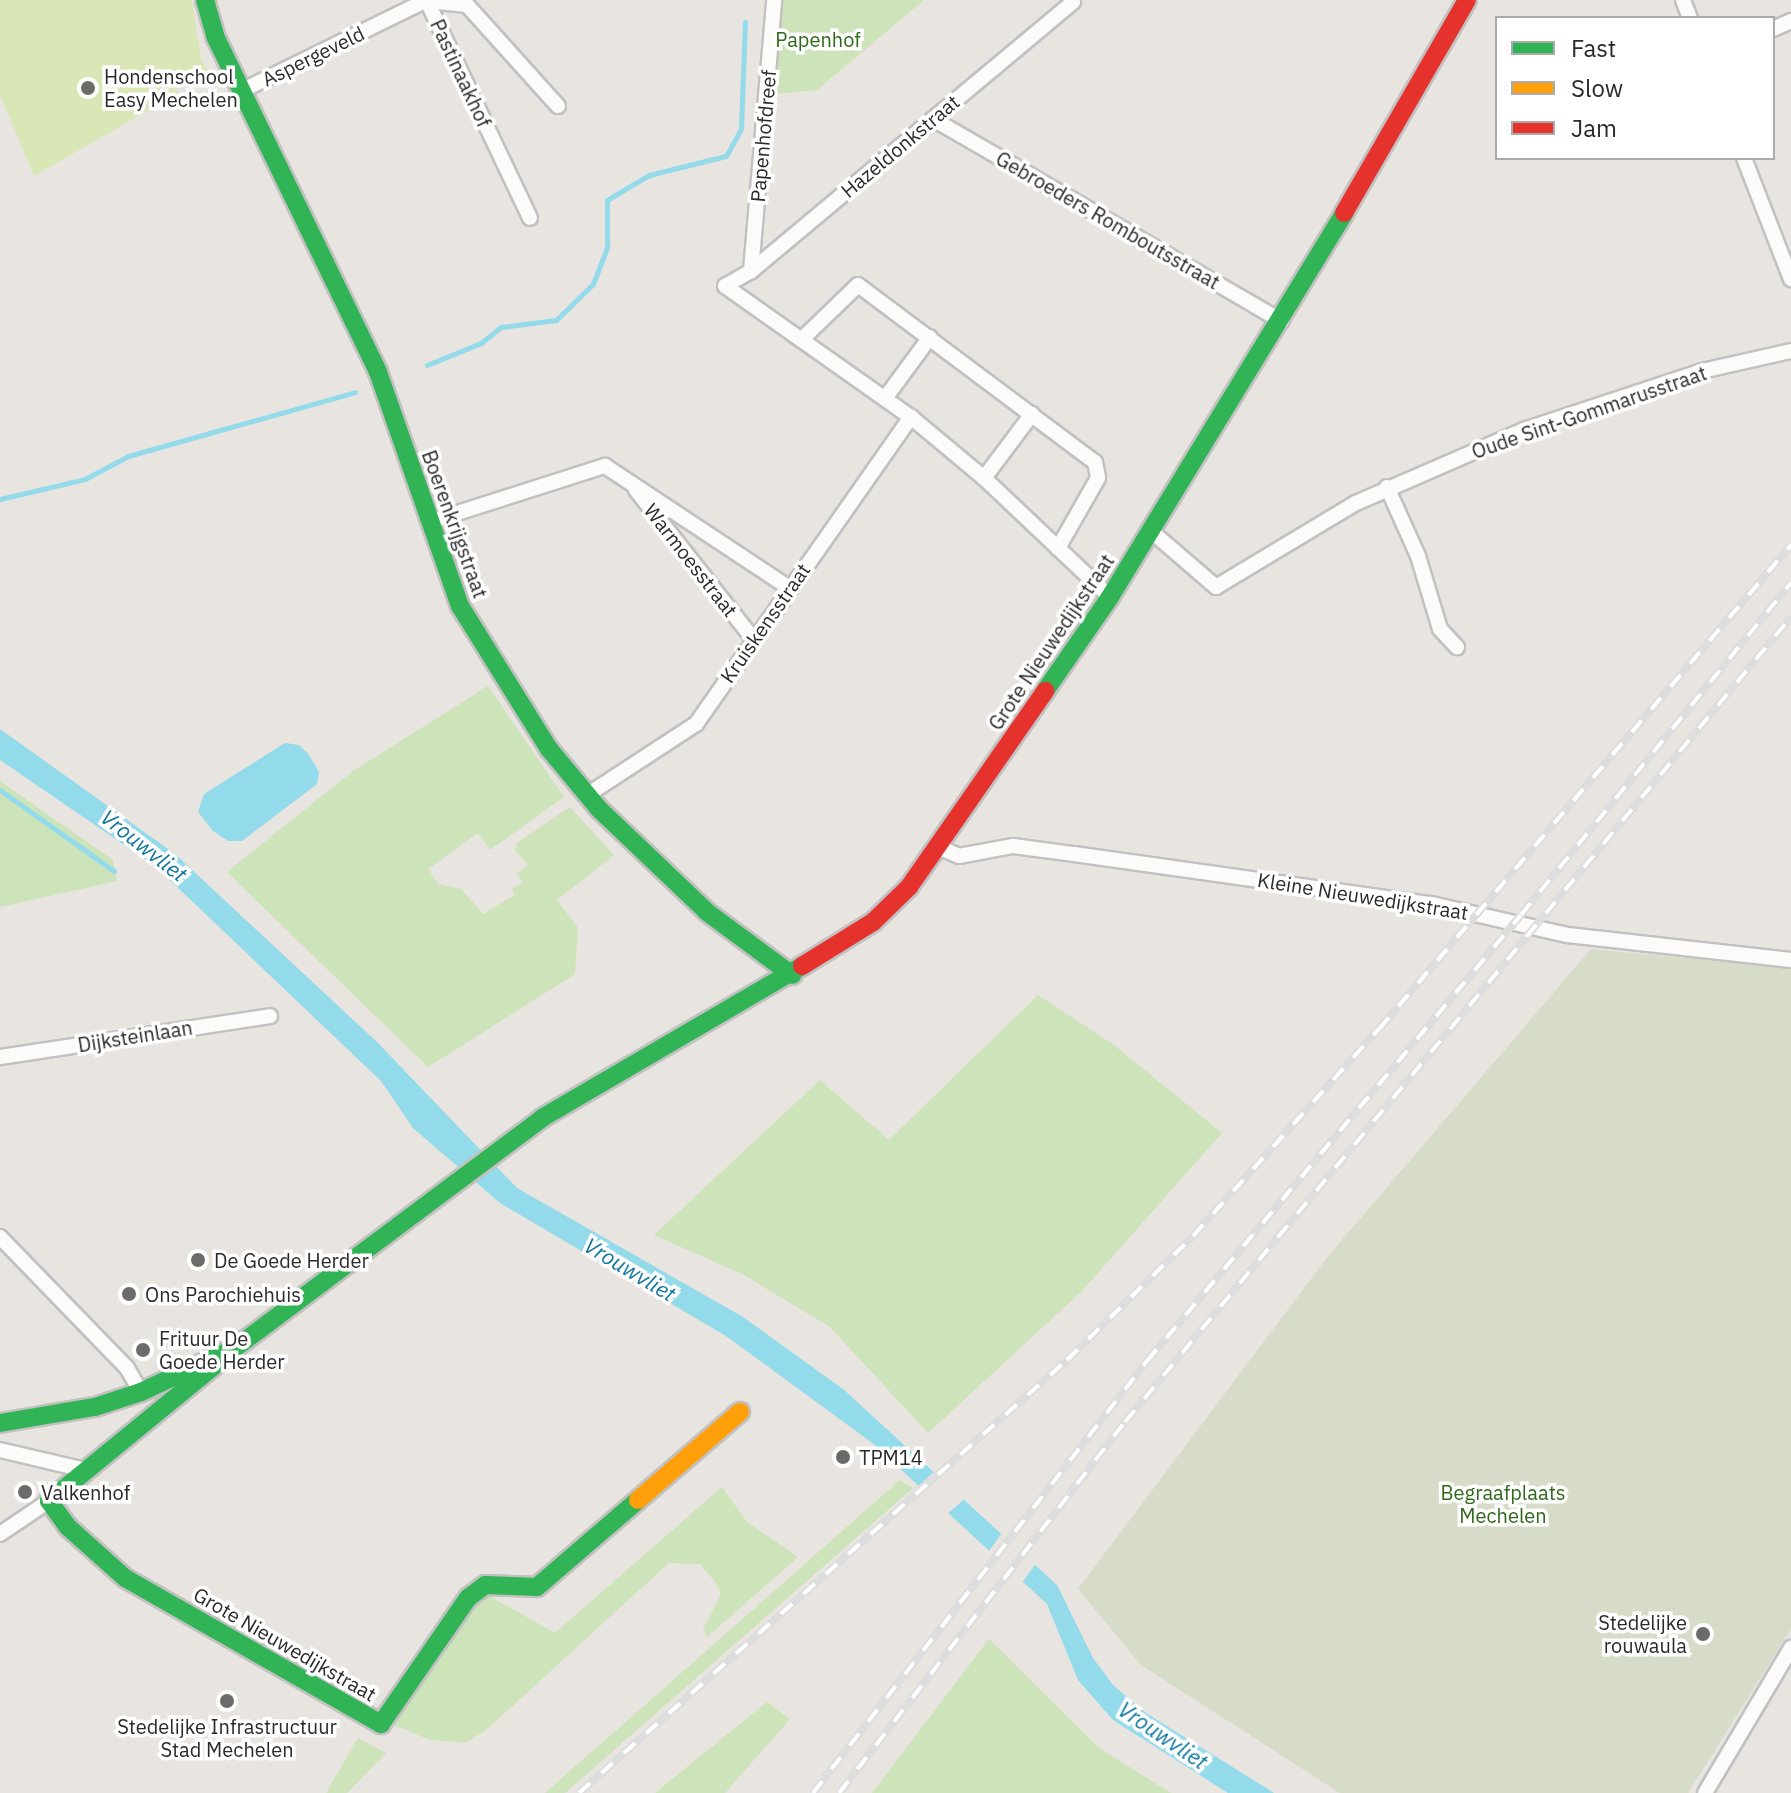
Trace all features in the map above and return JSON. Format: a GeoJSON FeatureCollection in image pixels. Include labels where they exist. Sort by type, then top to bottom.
{"type":"FeatureCollection","features":[{"type":"Feature","properties":{"kind":"street","name":"Boerenkrijgstraat"},"geometry":{"type":"LineString","coordinates":[[205,0],[241,91],[378,372],[460,606],[549,749],[587,795],[707,912],[792,975]]}},
{"type":"Feature","properties":{"kind":"street","name":"Aspergeveld"},"geometry":{"type":"LineString","coordinates":[[241,91],[427,0]]}},
{"type":"Feature","properties":{"kind":"street","name":"Pastinaakhof"},"geometry":{"type":"LineString","coordinates":[[427,0],[467,5],[558,106]]}},
{"type":"Feature","properties":{"kind":"street","name":"Pastinaakhof"},"geometry":{"type":"LineString","coordinates":[[427,0],[530,218]]}},
{"type":"Feature","properties":{"kind":"street","name":"Papenhofdreef"},"geometry":{"type":"LineString","coordinates":[[751,271],[774,0]]}},
{"type":"Feature","properties":{"kind":"street","name":"Grote Nieuwedijkstraat"},"geometry":{"type":"LineString","coordinates":[[235,1348],[542,1118],[792,975],[873,922],[909,887],[1110,597],[1282,321],[1467,0]]}},
{"type":"Feature","properties":{"kind":"street","name":"Hazeldonkstraat"},"geometry":{"type":"LineString","coordinates":[[801,340],[725,286],[751,271],[1073,2]]}},
{"type":"Feature","properties":{"kind":"street","name":"Gebroeders Romboutsstraat"},"geometry":{"type":"LineString","coordinates":[[933,119],[1282,321]]}},
{"type":"Feature","properties":{"kind":"street"},"geometry":{"type":"LineString","coordinates":[[1745,160],[1791,279]]}},
{"type":"Feature","properties":{"kind":"street"},"geometry":{"type":"LineString","coordinates":[[1058,548],[1099,469],[1032,414],[858,285],[801,340],[911,417],[984,478],[1058,548],[1110,597]]}},
{"type":"Feature","properties":{"kind":"street"},"geometry":{"type":"LineString","coordinates":[[886,397],[930,337]]}},
{"type":"Feature","properties":{"kind":"street","name":"Oude Sint-Gommarusstraat"},"geometry":{"type":"LineString","coordinates":[[1151,531],[1216,587],[1387,487],[1539,425],[1702,371],[1791,351]]}},
{"type":"Feature","properties":{"kind":"street"},"geometry":{"type":"LineString","coordinates":[[984,478],[1032,414]]}},
{"type":"Feature","properties":{"kind":"street","name":"Kruiskensstraat"},"geometry":{"type":"LineString","coordinates":[[587,795],[696,724],[911,417]]}},
{"type":"Feature","properties":{"kind":"street","name":"Warmoesstraat"},"geometry":{"type":"LineString","coordinates":[[429,522],[593,466],[605,466],[789,588]]}},
{"type":"Feature","properties":{"kind":"street","name":"Warmoesstraat"},"geometry":{"type":"LineString","coordinates":[[629,480],[754,640]]}},
{"type":"Feature","properties":{"kind":"street"},"geometry":{"type":"LineString","coordinates":[[1387,487],[1418,556],[1440,629],[1457,647]]}},
{"type":"Feature","properties":{"kind":"street","name":"Kleine Nieuwedijkstraat"},"geometry":{"type":"LineString","coordinates":[[938,847],[959,856],[1013,846],[1074,854],[1431,904],[1568,935],[1791,960]]}},
{"type":"Feature","properties":{"kind":"street","name":"Dijksteinlaan"},"geometry":{"type":"LineString","coordinates":[[0,1057],[270,1016]]}},
{"type":"Feature","properties":{"kind":"street"},"geometry":{"type":"LineString","coordinates":[[0,1237],[127,1368],[141,1392]]}},
{"type":"Feature","properties":{"kind":"street"},"geometry":{"type":"LineString","coordinates":[[0,1423],[95,1407],[141,1392],[235,1348]]}},
{"type":"Feature","properties":{"kind":"street"},"geometry":{"type":"LineString","coordinates":[[0,1534],[49,1501],[235,1348]]}},
{"type":"Feature","properties":{"kind":"street","name":"Grote Nieuwedijkstraat"},"geometry":{"type":"LineString","coordinates":[[49,1501],[68,1527],[125,1578],[381,1724],[468,1598],[485,1585],[537,1587],[740,1412]]}},
{"type":"Feature","properties":{"kind":"street"},"geometry":{"type":"LineString","coordinates":[[0,1450],[85,1470]]}},
{"type":"Feature","properties":{"kind":"street"},"geometry":{"type":"LineString","coordinates":[[1705,1793],[1791,1648]]}},
{"type":"Feature","properties":{"kind":"green space","name":"Hondenschool Easy Mechelen"},"geometry":{"type":"Polygon","coordinates":[[[0,0],[192,0],[201,59],[208,70],[174,83],[178,93],[34,176],[0,95],[0,0]]]}},
{"type":"Feature","properties":{"kind":"green space","name":"Papenhof"},"geometry":{"type":"Polygon","coordinates":[[[782,0],[924,0],[817,90],[775,94],[782,0]]]}},
{"type":"Feature","properties":{"kind":"green space"},"geometry":{"type":"Polygon","coordinates":[[[488,686],[564,797],[490,850],[478,833],[428,869],[438,884],[461,889],[483,914],[515,895],[512,889],[523,882],[517,874],[528,865],[515,850],[517,843],[570,807],[614,855],[557,900],[578,928],[575,974],[428,1067],[227,872],[353,771],[488,686]]]}},
{"type":"Feature","properties":{"kind":"green space"},"geometry":{"type":"Polygon","coordinates":[[[0,781],[113,860],[117,881],[0,907],[0,781]]]}},
{"type":"Feature","properties":{"kind":"green space","name":"Begraafplaats Mechelen"},"geometry":{"type":"Polygon","coordinates":[[[1591,949],[1791,968],[1791,1629],[1688,1793],[1340,1793],[1141,1665],[1078,1589],[1329,1255],[1591,949]]]}},
{"type":"Feature","properties":{"kind":"green space"},"geometry":{"type":"Polygon","coordinates":[[[1038,995],[1114,1045],[1222,1133],[1082,1291],[928,1433],[830,1327],[744,1275],[654,1235],[820,1080],[889,1140],[1038,995]]]}},
{"type":"Feature","properties":{"kind":"green space"},"geometry":{"type":"Polygon","coordinates":[[[900,1480],[913,1488],[565,1793],[545,1793],[900,1480]]]}},
{"type":"Feature","properties":{"kind":"green space"},"geometry":{"type":"Polygon","coordinates":[[[722,1487],[747,1522],[798,1557],[707,1637],[703,1629],[721,1594],[716,1583],[700,1564],[669,1563],[486,1730],[465,1743],[430,1740],[394,1725],[398,1710],[484,1593],[555,1633],[722,1487]]]}},
{"type":"Feature","properties":{"kind":"green space"},"geometry":{"type":"Polygon","coordinates":[[[989,1639],[1099,1748],[1171,1793],[872,1793],[989,1639]]]}},
{"type":"Feature","properties":{"kind":"green space"},"geometry":{"type":"Polygon","coordinates":[[[767,1702],[790,1719],[725,1793],[655,1793],[767,1702]]]}},
{"type":"Feature","properties":{"kind":"green space"},"geometry":{"type":"Polygon","coordinates":[[[358,1738],[386,1753],[347,1793],[326,1793],[358,1738]]]}},
{"type":"Feature","properties":{"kind":"water","name":"Vrouwvliet"},"geometry":{"type":"Polygon","coordinates":[[[0,729],[175,854],[377,1042],[517,1188],[743,1317],[843,1389],[1057,1585],[1093,1658],[1113,1685],[1146,1713],[1274,1793],[1228,1793],[1113,1720],[1078,1680],[1047,1604],[871,1442],[726,1336],[500,1203],[413,1128],[381,1081],[155,866],[0,760],[0,729]]]}},
{"type":"Feature","properties":{"kind":"water"},"geometry":{"type":"Polygon","coordinates":[[[285,743],[299,745],[309,755],[319,772],[317,784],[242,841],[228,841],[213,831],[198,812],[204,794],[285,743]]]}},
{"type":"Feature","properties":{"kind":"pier"},"geometry":{"type":"Polygon","coordinates":[[[936,1470],[968,1496],[946,1515],[916,1488],[936,1470]]]}},
{"type":"Feature","properties":{"kind":"pier"},"geometry":{"type":"Polygon","coordinates":[[[1005,1529],[1038,1561],[1021,1584],[986,1555],[1005,1529]]]}},
{"type":"Feature","properties":{"kind":"waterway"},"geometry":{"type":"LineString","coordinates":[[427,365],[481,343],[501,327],[556,320],[593,284],[607,247],[607,200],[649,175],[726,156],[741,129],[745,22]]}},
{"type":"Feature","properties":{"kind":"waterway"},"geometry":{"type":"LineString","coordinates":[[0,499],[85,479],[128,456],[355,392]]}},
{"type":"Feature","properties":{"kind":"waterway"},"geometry":{"type":"LineString","coordinates":[[0,790],[114,871]]}},
{"type":"Feature","properties":{"kind":"railway"},"geometry":{"type":"LineString","coordinates":[[579,1793],[1067,1360],[1193,1236],[1379,1029],[1791,545]]}},
{"type":"Feature","properties":{"kind":"railway"},"geometry":{"type":"LineString","coordinates":[[813,1793],[1147,1361],[1521,915],[1791,583]]}},
{"type":"Feature","properties":{"kind":"railway"},"geometry":{"type":"LineString","coordinates":[[839,1793],[1125,1422],[1791,617]]}},
{"type":"Feature","properties":{"kind":"traffic: fast"},"geometry":{"type":"LineString","coordinates":[[205,0],[215,36],[378,372],[460,606],[549,749],[599,809],[707,912],[792,975]]}},
{"type":"Feature","properties":{"kind":"traffic: fast"},"geometry":{"type":"LineString","coordinates":[[1045,691],[1110,597],[1344,213]]}},
{"type":"Feature","properties":{"kind":"traffic: fast"},"geometry":{"type":"LineString","coordinates":[[0,1423],[95,1407],[141,1392],[235,1348],[542,1118],[802,966]]}},
{"type":"Feature","properties":{"kind":"traffic: fast"},"geometry":{"type":"LineString","coordinates":[[220,1361],[49,1501],[68,1527],[125,1578],[381,1724],[468,1598],[485,1585],[537,1587],[638,1500]]}},
{"type":"Feature","properties":{"kind":"traffic: slow"},"geometry":{"type":"LineString","coordinates":[[638,1500],[740,1412]]}},
{"type":"Feature","properties":{"kind":"traffic: jam"},"geometry":{"type":"LineString","coordinates":[[1344,213],[1467,0]]}},
{"type":"Feature","properties":{"kind":"traffic: jam"},"geometry":{"type":"LineString","coordinates":[[802,966],[873,922],[909,887],[1045,691]]}},
{"type":"Feature","properties":{"kind":"place","name":"Hondenschool Easy Mechelen"},"geometry":{"type":"Point","coordinates":[88,88]}},
{"type":"Feature","properties":{"kind":"place","name":"De Goede Herder"},"geometry":{"type":"Point","coordinates":[198,1260]}},
{"type":"Feature","properties":{"kind":"place","name":"Ons Parochiehuis"},"geometry":{"type":"Point","coordinates":[129,1294]}},
{"type":"Feature","properties":{"kind":"place","name":"Frituur De Goede Herder"},"geometry":{"type":"Point","coordinates":[143,1350]}},
{"type":"Feature","properties":{"kind":"place","name":"TPM14"},"geometry":{"type":"Point","coordinates":[843,1457]}},
{"type":"Feature","properties":{"kind":"place","name":"Valkenhof"},"geometry":{"type":"Point","coordinates":[25,1492]}},
{"type":"Feature","properties":{"kind":"place","name":"Stedelijke rouwaula"},"geometry":{"type":"Point","coordinates":[1703,1634]}},
{"type":"Feature","properties":{"kind":"place","name":"Stedelijke Infrastructuur Stad Mechelen"},"geometry":{"type":"Point","coordinates":[227,1701]}}]}
